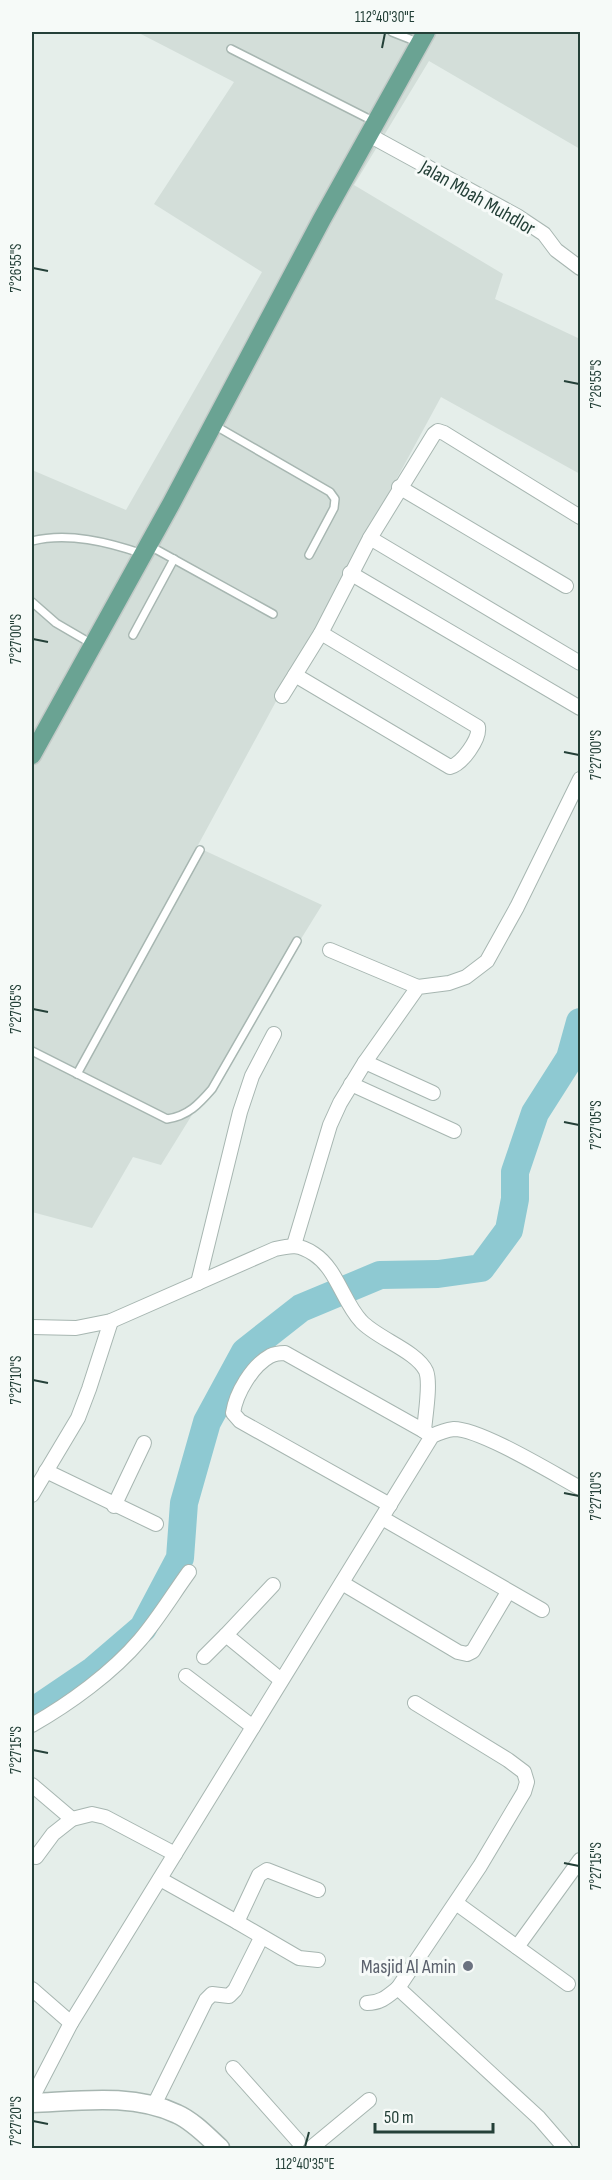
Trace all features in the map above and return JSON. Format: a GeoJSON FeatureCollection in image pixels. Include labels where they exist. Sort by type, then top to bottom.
{"type":"FeatureCollection","features":[{"type":"Feature","properties":{"kind":"main road"},"geometry":{"type":"LineString","coordinates":[[32,755],[423,37]]}},
{"type":"Feature","properties":{"kind":"street","name":"Jalan Mbah Muhdlor"},"geometry":{"type":"LineString","coordinates":[[372,129],[544,234],[556,250],[580,268]]}},
{"type":"Feature","properties":{"kind":"street"},"geometry":{"type":"LineString","coordinates":[[282,696],[321,633],[350,573],[399,487],[438,431],[580,517]]}},
{"type":"Feature","properties":{"kind":"street"},"geometry":{"type":"LineString","coordinates":[[399,487],[566,586]]}},
{"type":"Feature","properties":{"kind":"street"},"geometry":{"type":"LineString","coordinates":[[370,538],[580,663]]}},
{"type":"Feature","properties":{"kind":"street"},"geometry":{"type":"LineString","coordinates":[[350,573],[580,708]]}},
{"type":"Feature","properties":{"kind":"street"},"geometry":{"type":"LineString","coordinates":[[295,675],[450,767],[460,762],[478,734],[478,727],[321,633]]}},
{"type":"Feature","properties":{"kind":"street"},"geometry":{"type":"LineString","coordinates":[[330,950],[418,987],[449,983],[466,976],[487,961],[517,907],[580,779]]}},
{"type":"Feature","properties":{"kind":"street"},"geometry":{"type":"LineString","coordinates":[[294,1245],[339,1102],[418,987]]}},
{"type":"Feature","properties":{"kind":"street"},"geometry":{"type":"LineString","coordinates":[[198,1283],[240,1112],[252,1076],[274,1034]]}},
{"type":"Feature","properties":{"kind":"street"},"geometry":{"type":"LineString","coordinates":[[365,1062],[433,1093]]}},
{"type":"Feature","properties":{"kind":"street"},"geometry":{"type":"LineString","coordinates":[[351,1084],[454,1131]]}},
{"type":"Feature","properties":{"kind":"street"},"geometry":{"type":"LineString","coordinates":[[32,1327],[76,1328],[111,1321],[275,1249],[294,1245],[317,1256],[327,1267],[361,1322],[411,1356],[426,1371],[428,1433],[390,1505],[71,2024],[32,2098]]}},
{"type":"Feature","properties":{"kind":"street"},"geometry":{"type":"LineString","coordinates":[[32,1495],[77,1420],[111,1321]]}},
{"type":"Feature","properties":{"kind":"street"},"geometry":{"type":"LineString","coordinates":[[390,1505],[240,1421],[232,1413],[234,1400],[260,1365],[272,1355],[285,1353],[428,1433],[454,1429],[479,1434],[580,1488]]}},
{"type":"Feature","properties":{"kind":"street"},"geometry":{"type":"LineString","coordinates":[[114,1506],[144,1443]]}},
{"type":"Feature","properties":{"kind":"street"},"geometry":{"type":"LineString","coordinates":[[46,1471],[114,1506],[156,1524]]}},
{"type":"Feature","properties":{"kind":"street"},"geometry":{"type":"LineString","coordinates":[[382,1518],[542,1610]]}},
{"type":"Feature","properties":{"kind":"street"},"geometry":{"type":"LineString","coordinates":[[32,1725],[55,1712],[115,1665],[140,1640],[189,1572]]}},
{"type":"Feature","properties":{"kind":"street"},"geometry":{"type":"LineString","coordinates":[[342,1583],[458,1652],[467,1653],[473,1651],[508,1592]]}},
{"type":"Feature","properties":{"kind":"street"},"geometry":{"type":"LineString","coordinates":[[204,1657],[273,1585]]}},
{"type":"Feature","properties":{"kind":"street"},"geometry":{"type":"LineString","coordinates":[[226,1635],[281,1680]]}},
{"type":"Feature","properties":{"kind":"street"},"geometry":{"type":"LineString","coordinates":[[186,1676],[253,1727]]}},
{"type":"Feature","properties":{"kind":"street"},"geometry":{"type":"LineString","coordinates":[[367,2003],[383,2000],[398,1988],[456,1903],[518,1801],[527,1782],[524,1772],[508,1760],[415,1703]]}},
{"type":"Feature","properties":{"kind":"street"},"geometry":{"type":"LineString","coordinates":[[32,1785],[72,1819]]}},
{"type":"Feature","properties":{"kind":"street"},"geometry":{"type":"LineString","coordinates":[[36,1857],[53,1834],[72,1819],[92,1814],[105,1816],[176,1854]]}},
{"type":"Feature","properties":{"kind":"street"},"geometry":{"type":"LineString","coordinates":[[517,1947],[580,1860]]}},
{"type":"Feature","properties":{"kind":"street"},"geometry":{"type":"LineString","coordinates":[[237,1922],[259,1875],[267,1869],[318,1890]]}},
{"type":"Feature","properties":{"kind":"street"},"geometry":{"type":"LineString","coordinates":[[160,1879],[299,1958],[318,1960]]}},
{"type":"Feature","properties":{"kind":"street"},"geometry":{"type":"LineString","coordinates":[[456,1903],[568,1984]]}},
{"type":"Feature","properties":{"kind":"street"},"geometry":{"type":"LineString","coordinates":[[154,2105],[206,2000],[212,1994],[229,1996],[235,1989],[261,1938]]}},
{"type":"Feature","properties":{"kind":"street"},"geometry":{"type":"LineString","coordinates":[[398,1988],[531,2110],[565,2148]]}},
{"type":"Feature","properties":{"kind":"street"},"geometry":{"type":"LineString","coordinates":[[32,1989],[71,2024]]}},
{"type":"Feature","properties":{"kind":"street"},"geometry":{"type":"LineString","coordinates":[[233,2068],[298,2146]]}},
{"type":"Feature","properties":{"kind":"street"},"geometry":{"type":"LineString","coordinates":[[311,2148],[369,2100]]}},
{"type":"Feature","properties":{"kind":"street"},"geometry":{"type":"LineString","coordinates":[[32,2103],[114,2101],[154,2105],[180,2115],[220,2148]]}},
{"type":"Feature","properties":{"kind":"lane"},"geometry":{"type":"LineString","coordinates":[[393,32],[423,37]]}},
{"type":"Feature","properties":{"kind":"lane"},"geometry":{"type":"LineString","coordinates":[[231,49],[372,129]]}},
{"type":"Feature","properties":{"kind":"lane"},"geometry":{"type":"LineString","coordinates":[[212,424],[330,492],[335,500],[334,508],[309,555]]}},
{"type":"Feature","properties":{"kind":"lane"},"geometry":{"type":"LineString","coordinates":[[32,541],[43,538],[84,539],[146,549],[174,559],[273,614]]}},
{"type":"Feature","properties":{"kind":"lane"},"geometry":{"type":"LineString","coordinates":[[132,635],[174,559]]}},
{"type":"Feature","properties":{"kind":"lane"},"geometry":{"type":"LineString","coordinates":[[32,602],[56,623],[92,644]]}},
{"type":"Feature","properties":{"kind":"lane"},"geometry":{"type":"LineString","coordinates":[[77,1074],[200,850]]}},
{"type":"Feature","properties":{"kind":"lane"},"geometry":{"type":"LineString","coordinates":[[32,1051],[167,1119],[187,1114],[212,1089],[297,941]]}},
{"type":"Feature","properties":{"kind":"shaded area"},"geometry":{"type":"Polygon","coordinates":[[[137,32],[580,32],[580,149],[429,61],[354,185],[503,274],[495,299],[580,339],[580,474],[441,397],[197,847],[322,905],[161,1165],[133,1157],[92,1228],[32,1212],[32,470],[126,510],[262,272],[154,204],[234,82],[137,32]]]}},
{"type":"Feature","properties":{"kind":"waterway"},"geometry":{"type":"LineString","coordinates":[[32,1712],[94,1670],[143,1628],[180,1558],[184,1503],[207,1422],[245,1352],[301,1308],[380,1275],[438,1274],[481,1268],[509,1230],[515,1199],[515,1172],[535,1113],[570,1058],[580,1022]]}},
{"type":"Feature","properties":{"kind":"place","name":"Masjid Al Amin"},"geometry":{"type":"Point","coordinates":[468,1966]}}]}
